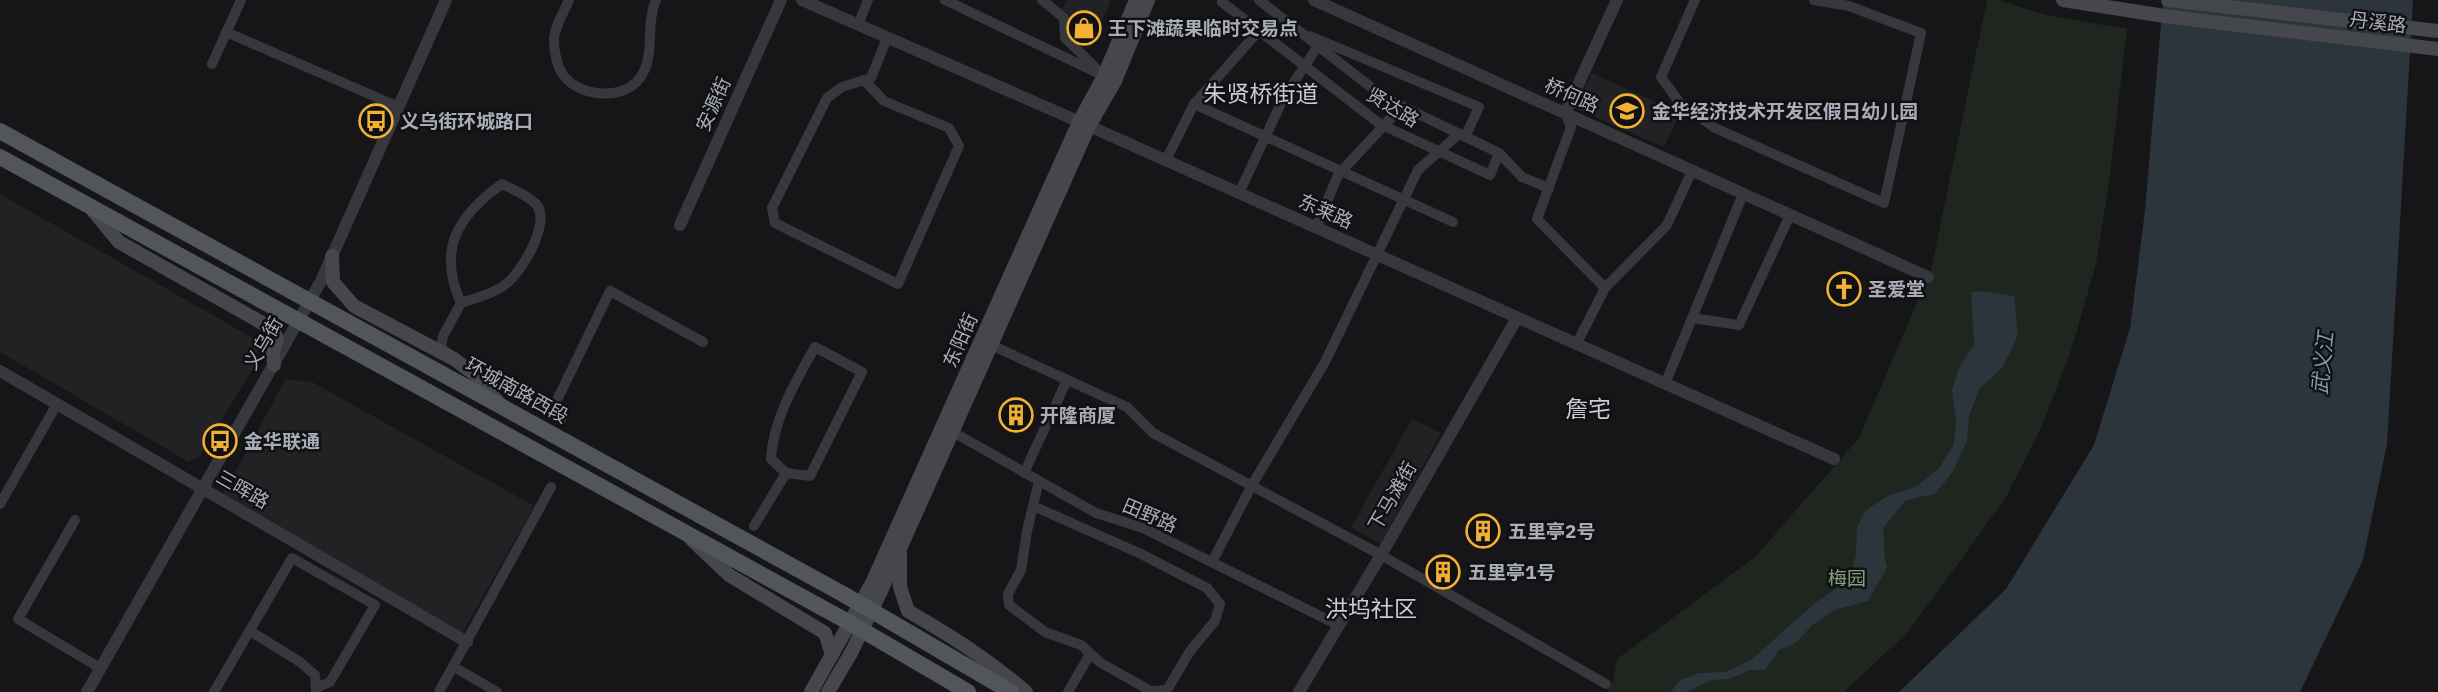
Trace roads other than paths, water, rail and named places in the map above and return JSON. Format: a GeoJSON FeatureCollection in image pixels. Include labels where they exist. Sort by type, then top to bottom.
{"type":"FeatureCollection","features":[{"type":"Feature","properties":{"kind":"main road","name":"东阳街"},"geometry":{"type":"LineString","coordinates":[[828,692],[866,607],[900,549],[953,432],[1136,0]]}},
{"type":"Feature","properties":{"kind":"main road","name":"东阳街"},"geometry":{"type":"LineString","coordinates":[[866,607],[872,583],[1084,124],[1115,80],[1148,0]]}},
{"type":"Feature","properties":{"kind":"main road","name":"丹溪路"},"geometry":{"type":"LineString","coordinates":[[2063,0],[2171,17],[2438,49]]}},
{"type":"Feature","properties":{"kind":"main road","name":"丹溪路"},"geometry":{"type":"LineString","coordinates":[[2168,0],[2438,31]]}},
{"type":"Feature","properties":{"kind":"main road","name":"环城南路西段"},"geometry":{"type":"LineString","coordinates":[[0,131],[866,607],[1011,692]]}},
{"type":"Feature","properties":{"kind":"main road"},"geometry":{"type":"LineString","coordinates":[[0,157],[683,531],[968,692]]}},
{"type":"Feature","properties":{"kind":"main road"},"geometry":{"type":"LineString","coordinates":[[89,206],[119,242],[271,328],[277,338],[272,353],[274,365]]}},
{"type":"Feature","properties":{"kind":"main road"},"geometry":{"type":"LineString","coordinates":[[332,256],[333,282],[354,306],[450,356],[474,374],[500,405]]}},
{"type":"Feature","properties":{"kind":"main road"},"geometry":{"type":"LineString","coordinates":[[683,531],[729,576],[825,633],[832,655]]}},
{"type":"Feature","properties":{"kind":"main road"},"geometry":{"type":"LineString","coordinates":[[900,549],[900,587],[908,611],[966,644],[996,665],[1026,692]]}},
{"type":"Feature","properties":{"kind":"main road","name":"东阳街"},"geometry":{"type":"LineString","coordinates":[[811,692],[832,655],[856,627]]}},
{"type":"Feature","properties":{"kind":"street"},"geometry":{"type":"LineString","coordinates":[[212,64],[241,0]]}},
{"type":"Feature","properties":{"kind":"street","name":"义乌街"},"geometry":{"type":"LineString","coordinates":[[87,692],[310,300],[446,0]]}},
{"type":"Feature","properties":{"kind":"street"},"geometry":{"type":"LineString","coordinates":[[569,0],[554,37],[558,65],[565,78],[586,90],[603,94],[622,93],[642,75],[649,55],[652,10],[656,0]]}},
{"type":"Feature","properties":{"kind":"street","name":"安源街"},"geometry":{"type":"LineString","coordinates":[[680,225],[781,0]]}},
{"type":"Feature","properties":{"kind":"street","name":"东莱路"},"geometry":{"type":"LineString","coordinates":[[802,0],[1834,459]]}},
{"type":"Feature","properties":{"kind":"street"},"geometry":{"type":"LineString","coordinates":[[858,25],[869,0]]}},
{"type":"Feature","properties":{"kind":"street"},"geometry":{"type":"LineString","coordinates":[[945,0],[1104,76]]}},
{"type":"Feature","properties":{"kind":"street"},"geometry":{"type":"LineString","coordinates":[[1042,0],[1064,18],[1065,38],[1104,76]]}},
{"type":"Feature","properties":{"kind":"street","name":"贤达路"},"geometry":{"type":"LineString","coordinates":[[1223,0],[1222,2],[1258,32],[1386,127],[1490,175],[1499,153]]}},
{"type":"Feature","properties":{"kind":"street"},"geometry":{"type":"LineString","coordinates":[[1259,0],[1385,98],[1499,153],[1522,177],[1549,188]]}},
{"type":"Feature","properties":{"kind":"street","name":"桥何路"},"geometry":{"type":"LineString","coordinates":[[1314,0],[1928,277]]}},
{"type":"Feature","properties":{"kind":"street"},"geometry":{"type":"LineString","coordinates":[[1605,288],[1537,219],[1571,127],[1565,113],[1617,0]]}},
{"type":"Feature","properties":{"kind":"street"},"geometry":{"type":"LineString","coordinates":[[1695,0],[1661,77],[1679,102],[1715,128],[1884,203],[1921,33],[1849,6],[1814,0]]}},
{"type":"Feature","properties":{"kind":"street"},"geometry":{"type":"LineString","coordinates":[[1212,562],[1252,485],[1325,362],[1418,170],[1462,135],[1479,107],[1298,31]]}},
{"type":"Feature","properties":{"kind":"street"},"geometry":{"type":"LineString","coordinates":[[226,32],[399,107]]}},
{"type":"Feature","properties":{"kind":"street"},"geometry":{"type":"LineString","coordinates":[[1166,160],[1194,104],[1258,32]]}},
{"type":"Feature","properties":{"kind":"street"},"geometry":{"type":"LineString","coordinates":[[864,80],[884,101],[949,128],[959,146],[898,284],[775,223],[772,208],[827,98],[842,86],[871,78],[887,38]]}},
{"type":"Feature","properties":{"kind":"street"},"geometry":{"type":"LineString","coordinates":[[1239,193],[1284,97],[1318,46]]}},
{"type":"Feature","properties":{"kind":"street"},"geometry":{"type":"LineString","coordinates":[[1194,104],[1453,222]]}},
{"type":"Feature","properties":{"kind":"street"},"geometry":{"type":"LineString","coordinates":[[1316,228],[1338,175],[1402,107]]}},
{"type":"Feature","properties":{"kind":"street"},"geometry":{"type":"LineString","coordinates":[[1576,345],[1605,288],[1667,225],[1692,171]]}},
{"type":"Feature","properties":{"kind":"street"},"geometry":{"type":"LineString","coordinates":[[450,356],[441,347],[443,336],[461,303],[504,286],[515,276],[539,232],[542,216],[536,203],[502,184],[484,197],[470,213],[453,241],[449,256],[450,274],[461,303]]}},
{"type":"Feature","properties":{"kind":"street"},"geometry":{"type":"LineString","coordinates":[[1665,384],[1743,194]]}},
{"type":"Feature","properties":{"kind":"street"},"geometry":{"type":"LineString","coordinates":[[1692,318],[1739,325],[1790,215]]}},
{"type":"Feature","properties":{"kind":"street"},"geometry":{"type":"LineString","coordinates":[[561,420],[557,400],[610,291],[703,342]]}},
{"type":"Feature","properties":{"kind":"street","name":"下马滩街"},"geometry":{"type":"LineString","coordinates":[[1298,692],[1381,555],[1517,318]]}},
{"type":"Feature","properties":{"kind":"street"},"geometry":{"type":"LineString","coordinates":[[991,345],[1127,407],[1153,433],[1381,555],[1606,684]]}},
{"type":"Feature","properties":{"kind":"street"},"geometry":{"type":"LineString","coordinates":[[815,347],[862,372],[810,476],[786,473],[771,459],[772,440],[796,381],[815,347]]}},
{"type":"Feature","properties":{"kind":"street","name":"三晖路"},"geometry":{"type":"LineString","coordinates":[[0,371],[467,642]]}},
{"type":"Feature","properties":{"kind":"street"},"geometry":{"type":"LineString","coordinates":[[1024,473],[1067,380]]}},
{"type":"Feature","properties":{"kind":"street"},"geometry":{"type":"LineString","coordinates":[[0,504],[57,404]]}},
{"type":"Feature","properties":{"kind":"street","name":"田野路"},"geometry":{"type":"LineString","coordinates":[[953,432],[1096,513],[1143,528],[1338,625]]}},
{"type":"Feature","properties":{"kind":"street"},"geometry":{"type":"LineString","coordinates":[[754,526],[786,473]]}},
{"type":"Feature","properties":{"kind":"street"},"geometry":{"type":"LineString","coordinates":[[1033,506],[1141,554],[1207,588],[1220,604],[1215,621],[1190,651],[1167,690],[1151,691],[1101,663],[1081,645],[1045,632],[1009,605],[1008,594],[1021,570],[1033,506],[1039,481]]}},
{"type":"Feature","properties":{"kind":"street"},"geometry":{"type":"LineString","coordinates":[[439,692],[551,487]]}},
{"type":"Feature","properties":{"kind":"street"},"geometry":{"type":"LineString","coordinates":[[75,520],[18,619],[100,668]]}},
{"type":"Feature","properties":{"kind":"street"},"geometry":{"type":"LineString","coordinates":[[215,692],[250,631],[292,558],[375,606],[330,682],[316,690],[315,675],[300,662],[250,631]]}},
{"type":"Feature","properties":{"kind":"street"},"geometry":{"type":"LineString","coordinates":[[1068,692],[1090,654]]}},
{"type":"Feature","properties":{"kind":"street"},"geometry":{"type":"LineString","coordinates":[[454,667],[497,692]]}},
{"type":"Feature","properties":{"kind":"water","name":"武义江"},"geometry":{"type":"Polygon","coordinates":[[[2163,0],[2413,0],[2387,444],[2363,560],[2300,692],[1899,692],[2006,589],[2094,445],[2130,328],[2145,211],[2163,0]]]}},
{"type":"Feature","properties":{"kind":"water"},"geometry":{"type":"Polygon","coordinates":[[[1979,291],[2014,296],[2018,334],[2001,369],[1980,388],[1969,416],[1967,441],[1952,473],[1935,494],[1906,500],[1883,528],[1887,568],[1868,601],[1835,610],[1812,625],[1796,643],[1779,650],[1765,670],[1749,670],[1730,679],[1711,680],[1687,692],[1671,692],[1679,681],[1698,673],[1725,672],[1751,660],[1815,603],[1837,588],[1851,572],[1856,555],[1857,528],[1865,511],[1889,495],[1916,487],[1939,468],[1954,444],[1956,420],[1952,390],[1959,368],[1974,344],[1971,293],[1979,291]]]}},
{"type":"Feature","properties":{"kind":"place","name":"王下滩蔬果临时交易点"},"geometry":{"type":"Point","coordinates":[1084,28]}},
{"type":"Feature","properties":{"kind":"place","name":"金华经济技术开发区假日幼儿园"},"geometry":{"type":"Point","coordinates":[1627,111]}},
{"type":"Feature","properties":{"kind":"place","name":"义乌街环城路口"},"geometry":{"type":"Point","coordinates":[376,121]}},
{"type":"Feature","properties":{"kind":"place","name":"圣爱堂"},"geometry":{"type":"Point","coordinates":[1844,289]}},
{"type":"Feature","properties":{"kind":"place","name":"开隆商厦"},"geometry":{"type":"Point","coordinates":[1016,415]}},
{"type":"Feature","properties":{"kind":"place","name":"金华联通"},"geometry":{"type":"Point","coordinates":[220,441]}},
{"type":"Feature","properties":{"kind":"place","name":"五里亭2号"},"geometry":{"type":"Point","coordinates":[1483,531]}},
{"type":"Feature","properties":{"kind":"place","name":"五里亭1号"},"geometry":{"type":"Point","coordinates":[1443,572]}},
{"type":"Feature","properties":{"kind":"district","name":"朱贤桥街道"},"geometry":{"type":"Point","coordinates":[1261,93]}},
{"type":"Feature","properties":{"kind":"district","name":"詹宅"},"geometry":{"type":"Point","coordinates":[1588,408]}},
{"type":"Feature","properties":{"kind":"district","name":"洪坞社区"},"geometry":{"type":"Point","coordinates":[1371,608]}},
{"type":"Feature","properties":{"kind":"park label","name":"梅园"},"geometry":{"type":"Point","coordinates":[1847,578]}}]}
